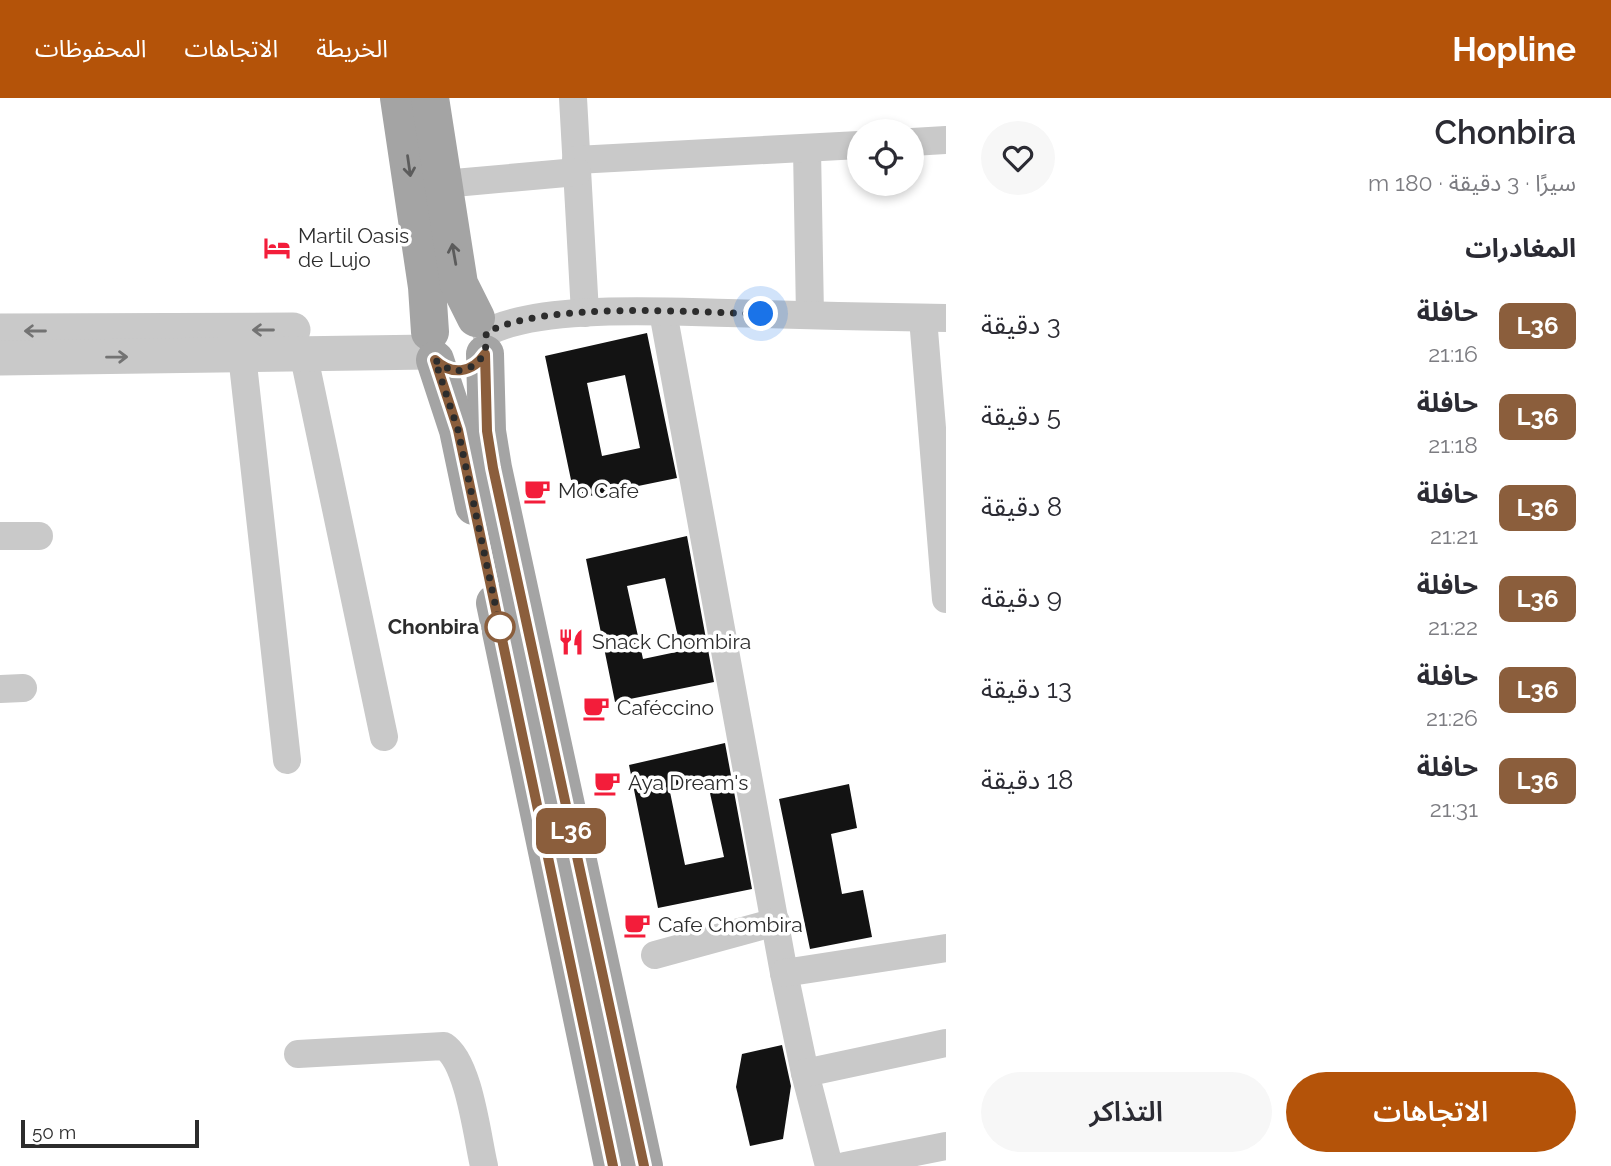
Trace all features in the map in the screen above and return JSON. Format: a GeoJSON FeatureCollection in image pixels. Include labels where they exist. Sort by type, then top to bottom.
{"type":"FeatureCollection","features":[{"type":"Feature","properties":{"kind":"main road"},"geometry":{"type":"LineString","coordinates":[[399,98],[427,287],[431,344],[458,430],[612,1166]]}},
{"type":"Feature","properties":{"kind":"main road"},"geometry":{"type":"LineString","coordinates":[[430,98],[459,284],[482,335],[487,431],[493,468],[645,1166]]}},
{"type":"Feature","properties":{"kind":"main road"},"geometry":{"type":"LineString","coordinates":[[449,313],[468,313],[482,335],[471,368],[462,371],[442,367],[431,344],[434,323],[449,313]]}},
{"type":"Feature","properties":{"kind":"street"},"geometry":{"type":"LineString","coordinates":[[573,98],[585,313]]}},
{"type":"Feature","properties":{"kind":"street"},"geometry":{"type":"LineString","coordinates":[[924,141],[946,140]]}},
{"type":"Feature","properties":{"kind":"street"},"geometry":{"type":"LineString","coordinates":[[443,184],[576,166],[847,146]]}},
{"type":"Feature","properties":{"kind":"street"},"geometry":{"type":"LineString","coordinates":[[807,149],[810,315]]}},
{"type":"Feature","properties":{"kind":"street"},"geometry":{"type":"LineString","coordinates":[[663,312],[784,973],[805,1073],[829,1166]]}},
{"type":"Feature","properties":{"kind":"street"},"geometry":{"type":"LineString","coordinates":[[482,335],[514,322],[585,313],[663,312],[934,318],[946,599]]}},
{"type":"Feature","properties":{"kind":"street"},"geometry":{"type":"LineString","coordinates":[[0,331],[407,329],[431,344]]}},
{"type":"Feature","properties":{"kind":"street"},"geometry":{"type":"LineString","coordinates":[[0,358],[242,355],[431,344]]}},
{"type":"Feature","properties":{"kind":"street"},"geometry":{"type":"LineString","coordinates":[[303,352],[384,737]]}},
{"type":"Feature","properties":{"kind":"street"},"geometry":{"type":"LineString","coordinates":[[242,355],[287,760]]}},
{"type":"Feature","properties":{"kind":"street"},"geometry":{"type":"LineString","coordinates":[[0,536],[39,536]]}},
{"type":"Feature","properties":{"kind":"street"},"geometry":{"type":"LineString","coordinates":[[655,955],[776,922]]}},
{"type":"Feature","properties":{"kind":"street"},"geometry":{"type":"LineString","coordinates":[[784,973],[946,948]]}},
{"type":"Feature","properties":{"kind":"street"},"geometry":{"type":"LineString","coordinates":[[805,1073],[946,1042]]}},
{"type":"Feature","properties":{"kind":"street"},"geometry":{"type":"LineString","coordinates":[[298,1054],[444,1046],[455,1053],[462,1072],[484,1166]]}},
{"type":"Feature","properties":{"kind":"street"},"geometry":{"type":"LineString","coordinates":[[845,1166],[946,1146]]}},
{"type":"Feature","properties":{"kind":"building"},"geometry":{"type":"Polygon","coordinates":[[[647,333],[677,478],[575,499],[545,356],[647,333]],[[625,375],[587,383],[602,456],[640,448],[625,375]]]}},
{"type":"Feature","properties":{"kind":"building"},"geometry":{"type":"Polygon","coordinates":[[[687,536],[714,682],[615,702],[586,559],[687,536]],[[665,578],[627,586],[643,659],[681,651],[665,578]]]}},
{"type":"Feature","properties":{"kind":"building"},"geometry":{"type":"Polygon","coordinates":[[[725,743],[752,889],[658,908],[629,765],[725,743]],[[708,784],[670,792],[685,865],[724,857],[708,784]]]}},
{"type":"Feature","properties":{"kind":"building"},"geometry":{"type":"Polygon","coordinates":[[[849,784],[857,828],[831,834],[842,894],[863,890],[872,937],[810,949],[779,799],[849,784]]]}},
{"type":"Feature","properties":{"kind":"building"},"geometry":{"type":"Polygon","coordinates":[[[782,1045],[791,1086],[783,1139],[750,1146],[736,1087],[742,1054],[782,1045]]]}},
{"type":"Feature","properties":{"kind":"bus line","name":"L36"},"geometry":{"type":"LineString","coordinates":[[613,1166],[458,430],[435,360],[442,367],[462,371],[471,368],[485,354],[487,431],[493,468],[644,1166]]}},
{"type":"Feature","properties":{"kind":"place","name":"Martil Oasis de Lujo"},"geometry":{"type":"Point","coordinates":[277,248]}},
{"type":"Feature","properties":{"kind":"place","name":"Mo Cafe"},"geometry":{"type":"Point","coordinates":[537,491]}},
{"type":"Feature","properties":{"kind":"place","name":"Chonbira"},"geometry":{"type":"Point","coordinates":[500,627]}},
{"type":"Feature","properties":{"kind":"place","name":"Snack Chombira"},"geometry":{"type":"Point","coordinates":[571,642]}},
{"type":"Feature","properties":{"kind":"place","name":"Caféccino"},"geometry":{"type":"Point","coordinates":[596,708]}},
{"type":"Feature","properties":{"kind":"place","name":"Aya Dream's"},"geometry":{"type":"Point","coordinates":[607,783]}},
{"type":"Feature","properties":{"kind":"place","name":"Cafe Chombira"},"geometry":{"type":"Point","coordinates":[637,925]}},
{"type":"Feature","properties":{"kind":"route"},"geometry":{"type":"LineString","coordinates":[[500,627],[458,430],[435,360],[452,371],[471,368],[485,354],[486,333],[514,322],[585,313],[761,314]]}}]}
